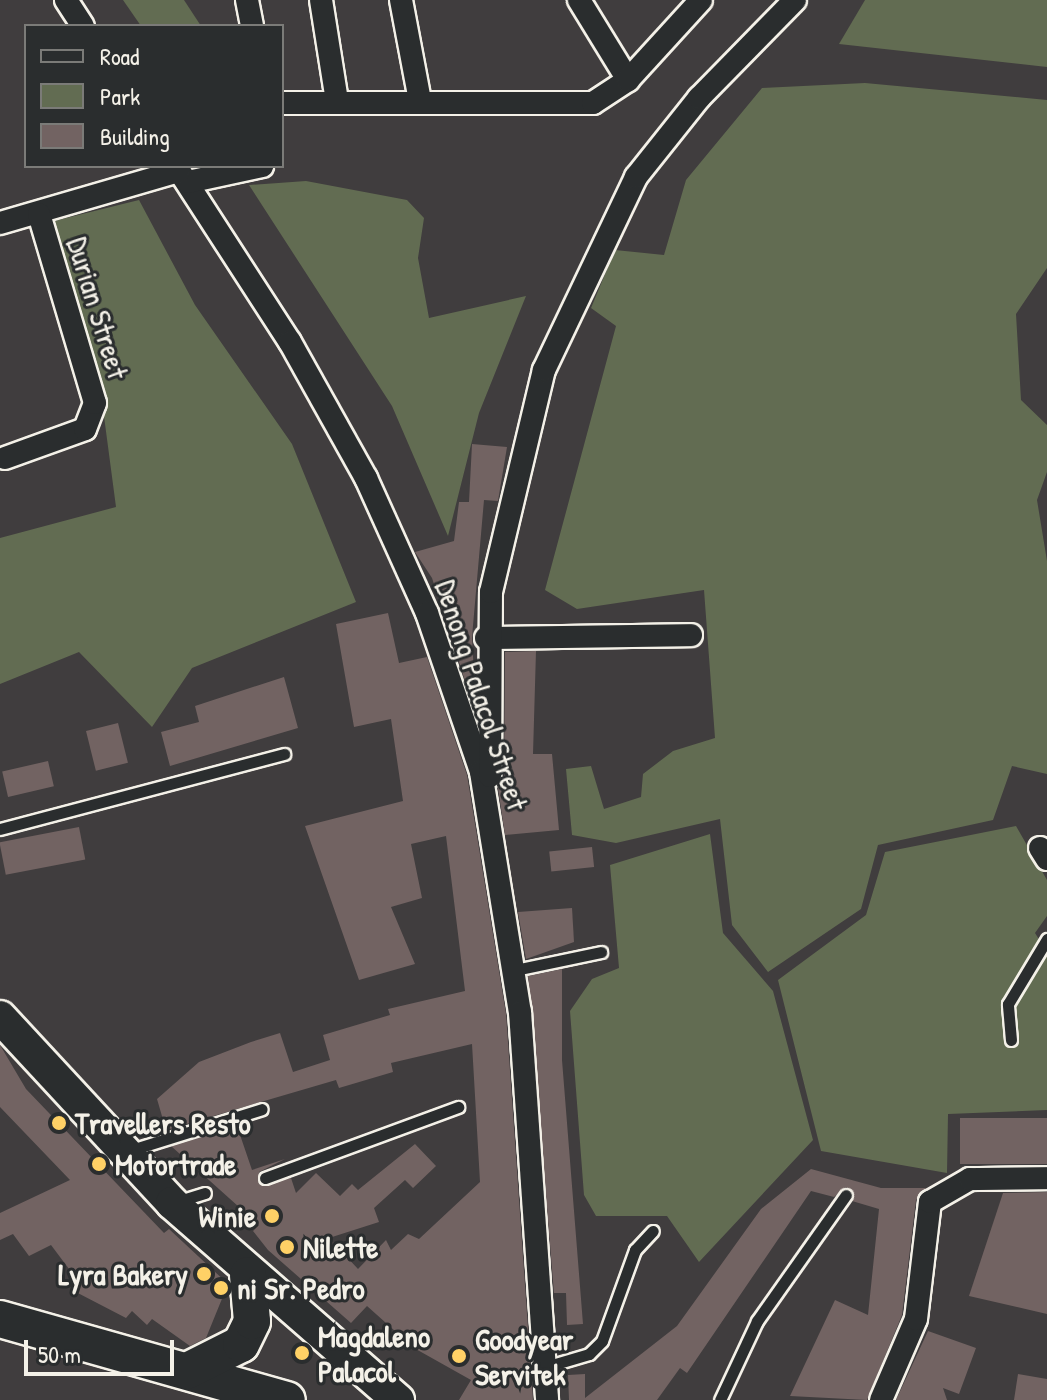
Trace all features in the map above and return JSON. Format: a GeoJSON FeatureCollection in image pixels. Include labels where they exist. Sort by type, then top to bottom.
{"type":"FeatureCollection","features":[{"type":"Feature","properties":{"kind":"main road"},"geometry":{"type":"LineString","coordinates":[[0,1017],[172,1203],[248,1275],[398,1400]]}},
{"type":"Feature","properties":{"kind":"main road"},"geometry":{"type":"LineString","coordinates":[[187,1371],[241,1344],[252,1321],[248,1275]]}},
{"type":"Feature","properties":{"kind":"main road"},"geometry":{"type":"LineString","coordinates":[[0,1319],[287,1400]]}},
{"type":"Feature","properties":{"kind":"street"},"geometry":{"type":"LineString","coordinates":[[66,0],[82,24]]}},
{"type":"Feature","properties":{"kind":"street"},"geometry":{"type":"LineString","coordinates":[[247,0],[252,24]]}},
{"type":"Feature","properties":{"kind":"street"},"geometry":{"type":"LineString","coordinates":[[321,0],[337,101]]}},
{"type":"Feature","properties":{"kind":"street"},"geometry":{"type":"LineString","coordinates":[[401,0],[420,101]]}},
{"type":"Feature","properties":{"kind":"street"},"geometry":{"type":"LineString","coordinates":[[579,0],[628,80]]}},
{"type":"Feature","properties":{"kind":"street"},"geometry":{"type":"LineString","coordinates":[[284,103],[420,101],[572,107],[593,103],[628,80],[676,8],[701,0]]}},
{"type":"Feature","properties":{"kind":"street"},"geometry":{"type":"LineString","coordinates":[[491,809],[486,638],[510,496],[544,370],[602,240],[666,137],[795,0]]}},
{"type":"Feature","properties":{"kind":"street"},"geometry":{"type":"LineString","coordinates":[[1,219],[39,214],[181,173],[239,168]]}},
{"type":"Feature","properties":{"kind":"street","name":"Denong Palacol Street"},"geometry":{"type":"LineString","coordinates":[[181,173],[290,342],[397,540],[491,809],[515,970],[547,1400]]}},
{"type":"Feature","properties":{"kind":"street","name":"Durian Street"},"geometry":{"type":"LineString","coordinates":[[5,458],[85,429],[95,403],[39,214]]}},
{"type":"Feature","properties":{"kind":"street"},"geometry":{"type":"LineString","coordinates":[[486,638],[691,635]]}},
{"type":"Feature","properties":{"kind":"street"},"geometry":{"type":"LineString","coordinates":[[881,1400],[916,1319],[930,1202],[970,1179],[1047,1178]]}},
{"type":"Feature","properties":{"kind":"lane"},"geometry":{"type":"LineString","coordinates":[[0,829],[284,754]]}},
{"type":"Feature","properties":{"kind":"lane"},"geometry":{"type":"LineString","coordinates":[[1011,1040],[1008,1004],[1047,939]]}},
{"type":"Feature","properties":{"kind":"lane"},"geometry":{"type":"LineString","coordinates":[[515,970],[601,952]]}},
{"type":"Feature","properties":{"kind":"lane"},"geometry":{"type":"LineString","coordinates":[[265,1178],[458,1107]]}},
{"type":"Feature","properties":{"kind":"lane"},"geometry":{"type":"LineString","coordinates":[[123,1152],[262,1109]]}},
{"type":"Feature","properties":{"kind":"lane"},"geometry":{"type":"LineString","coordinates":[[172,1203],[205,1193]]}},
{"type":"Feature","properties":{"kind":"lane"},"geometry":{"type":"LineString","coordinates":[[720,1400],[757,1321],[846,1195]]}},
{"type":"Feature","properties":{"kind":"lane"},"geometry":{"type":"LineString","coordinates":[[545,1367],[589,1354],[602,1341],[635,1250],[653,1231]]}},
{"type":"Feature","properties":{"kind":"green space"},"geometry":{"type":"Polygon","coordinates":[[[123,0],[184,0],[200,24],[140,24],[123,0]]]}},
{"type":"Feature","properties":{"kind":"green space"},"geometry":{"type":"Polygon","coordinates":[[[865,0],[1047,0],[1047,67],[839,44],[865,0]]]}},
{"type":"Feature","properties":{"kind":"green space"},"geometry":{"type":"Polygon","coordinates":[[[865,83],[1047,100],[1047,268],[1016,314],[1021,400],[1047,425],[1047,472],[1037,500],[1047,561],[1047,774],[1012,766],[993,820],[878,845],[861,909],[768,972],[732,925],[720,819],[616,843],[572,835],[566,769],[591,766],[604,809],[641,797],[643,774],[673,751],[715,738],[704,590],[577,609],[545,590],[616,326],[591,308],[615,250],[664,255],[686,180],[762,88],[865,83]]]}},
{"type":"Feature","properties":{"kind":"green space"},"geometry":{"type":"Polygon","coordinates":[[[306,181],[407,200],[424,218],[418,258],[429,318],[526,296],[479,413],[448,536],[392,406],[249,185],[306,181]]]}},
{"type":"Feature","properties":{"kind":"green space"},"geometry":{"type":"Polygon","coordinates":[[[139,200],[195,305],[292,444],[356,602],[192,668],[152,727],[79,652],[0,684],[0,538],[116,507],[98,371],[54,221],[139,200]]]}},
{"type":"Feature","properties":{"kind":"green space"},"geometry":{"type":"Polygon","coordinates":[[[1016,826],[1047,880],[1047,916],[1035,933],[1047,952],[1047,1110],[948,1114],[947,1173],[821,1151],[778,980],[866,915],[885,852],[1016,826]]]}},
{"type":"Feature","properties":{"kind":"green space"},"geometry":{"type":"Polygon","coordinates":[[[710,834],[723,933],[773,991],[813,1140],[699,1262],[667,1216],[596,1216],[584,1195],[570,1011],[592,979],[619,968],[610,865],[710,834]]]}},
{"type":"Feature","properties":{"kind":"building"},"geometry":{"type":"Polygon","coordinates":[[[472,444],[507,447],[498,501],[484,500],[472,637],[476,715],[432,578],[415,552],[454,541],[459,502],[469,502],[472,444]]]}},
{"type":"Feature","properties":{"kind":"building"},"geometry":{"type":"Polygon","coordinates":[[[388,613],[399,663],[427,657],[467,775],[506,1014],[533,1400],[459,1400],[471,1380],[414,1348],[367,1306],[351,1323],[268,1250],[253,1231],[259,1225],[171,1146],[237,1126],[252,1170],[285,1159],[259,1172],[260,1185],[291,1178],[296,1193],[316,1173],[340,1196],[352,1184],[358,1190],[415,1144],[436,1166],[413,1188],[405,1180],[374,1208],[379,1222],[329,1238],[358,1269],[386,1240],[391,1250],[408,1234],[419,1239],[480,1182],[472,1044],[391,1063],[393,1072],[339,1088],[336,1080],[166,1130],[157,1099],[199,1062],[251,1042],[280,1033],[293,1072],[330,1060],[323,1035],[390,1015],[388,1009],[465,991],[446,836],[411,844],[422,898],[391,907],[415,964],[359,980],[305,826],[403,801],[391,719],[354,727],[336,624],[388,613]]]}},
{"type":"Feature","properties":{"kind":"building"},"geometry":{"type":"Polygon","coordinates":[[[536,651],[533,754],[552,754],[559,830],[505,835],[498,788],[504,776],[505,652],[536,651]]]}},
{"type":"Feature","properties":{"kind":"building"},"geometry":{"type":"Polygon","coordinates":[[[284,677],[298,728],[170,766],[161,732],[199,722],[195,706],[284,677]]]}},
{"type":"Feature","properties":{"kind":"building"},"geometry":{"type":"Polygon","coordinates":[[[118,723],[128,763],[96,771],[86,731],[118,723]]]}},
{"type":"Feature","properties":{"kind":"building"},"geometry":{"type":"Polygon","coordinates":[[[48,761],[54,786],[8,797],[2,772],[48,761]]]}},
{"type":"Feature","properties":{"kind":"building"},"geometry":{"type":"Polygon","coordinates":[[[79,827],[85,859],[6,875],[0,842],[79,827]]]}},
{"type":"Feature","properties":{"kind":"building"},"geometry":{"type":"Polygon","coordinates":[[[592,847],[594,867],[551,871],[549,851],[592,847]]]}},
{"type":"Feature","properties":{"kind":"building"},"geometry":{"type":"Polygon","coordinates":[[[572,908],[574,942],[526,959],[518,912],[572,908]]]}},
{"type":"Feature","properties":{"kind":"building"},"geometry":{"type":"Polygon","coordinates":[[[562,969],[562,1060],[583,1324],[567,1325],[566,1293],[554,1293],[528,976],[562,969]]]}},
{"type":"Feature","properties":{"kind":"building"},"geometry":{"type":"Polygon","coordinates":[[[0,1045],[26,1089],[164,1233],[169,1229],[228,1284],[206,1338],[190,1346],[152,1319],[147,1325],[132,1311],[126,1318],[72,1290],[81,1285],[51,1245],[29,1256],[13,1234],[0,1240],[0,1213],[70,1180],[0,1107],[0,1045]]]}},
{"type":"Feature","properties":{"kind":"building"},"geometry":{"type":"Polygon","coordinates":[[[960,1118],[1047,1118],[1047,1164],[960,1164],[960,1118]]]}},
{"type":"Feature","properties":{"kind":"building"},"geometry":{"type":"Polygon","coordinates":[[[811,1169],[881,1188],[926,1188],[916,1200],[902,1315],[867,1400],[790,1396],[835,1300],[868,1315],[879,1209],[852,1201],[846,1187],[834,1197],[811,1191],[687,1373],[680,1368],[657,1400],[569,1400],[568,1375],[585,1374],[585,1398],[677,1326],[761,1209],[811,1169]]]}},
{"type":"Feature","properties":{"kind":"building"},"geometry":{"type":"Polygon","coordinates":[[[1047,1192],[1047,1314],[969,1296],[1003,1193],[1047,1192]]]}},
{"type":"Feature","properties":{"kind":"building"},"geometry":{"type":"Polygon","coordinates":[[[928,1331],[976,1348],[959,1394],[943,1388],[947,1400],[896,1400],[928,1331]]]}},
{"type":"Feature","properties":{"kind":"building"},"geometry":{"type":"Polygon","coordinates":[[[1018,1374],[1047,1379],[1047,1400],[1014,1400],[1018,1374]]]}},
{"type":"Feature","properties":{"kind":"place","name":"Travellers Resto"},"geometry":{"type":"Point","coordinates":[59,1123]}},
{"type":"Feature","properties":{"kind":"place","name":"Motortrade"},"geometry":{"type":"Point","coordinates":[99,1164]}},
{"type":"Feature","properties":{"kind":"place","name":"Winie"},"geometry":{"type":"Point","coordinates":[272,1216]}},
{"type":"Feature","properties":{"kind":"place","name":"Nilette"},"geometry":{"type":"Point","coordinates":[287,1247]}},
{"type":"Feature","properties":{"kind":"place","name":"Lyra Bakery"},"geometry":{"type":"Point","coordinates":[204,1274]}},
{"type":"Feature","properties":{"kind":"place","name":"ni Sr. Pedro"},"geometry":{"type":"Point","coordinates":[221,1288]}},
{"type":"Feature","properties":{"kind":"place","name":"Magdaleno Palacol"},"geometry":{"type":"Point","coordinates":[302,1353]}},
{"type":"Feature","properties":{"kind":"place","name":"Goodyear Servitek"},"geometry":{"type":"Point","coordinates":[459,1356]}}]}
